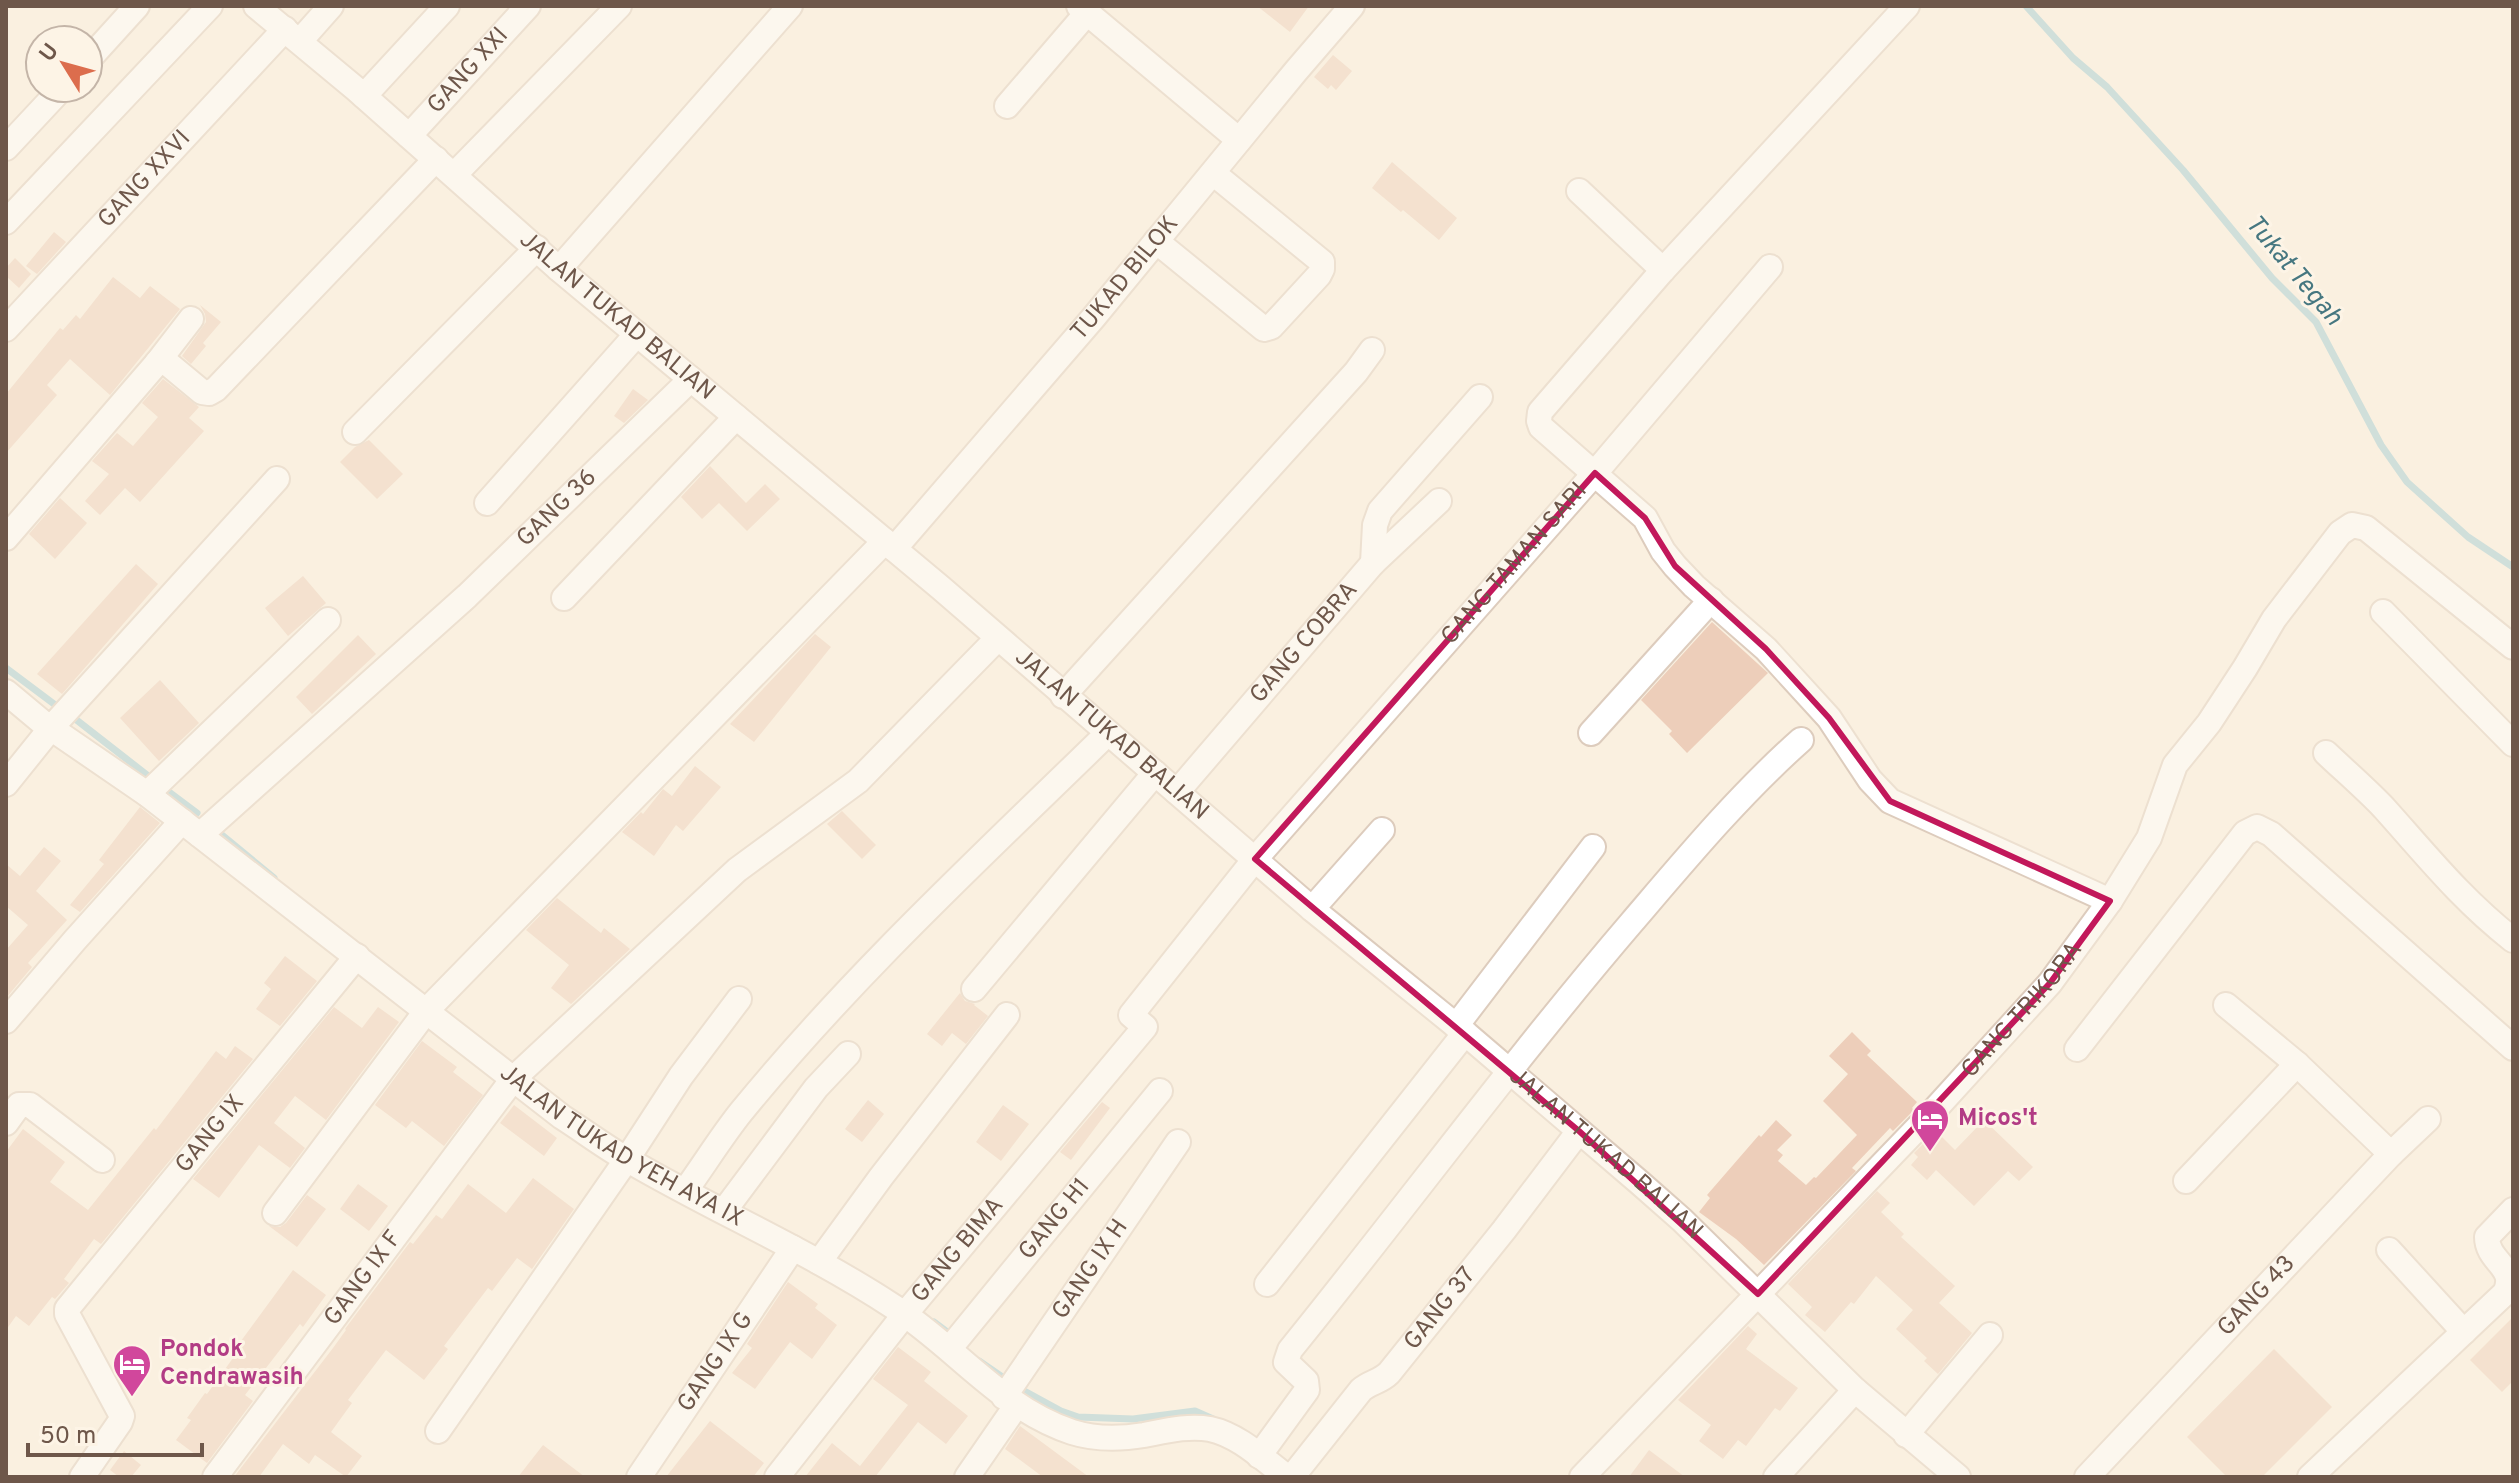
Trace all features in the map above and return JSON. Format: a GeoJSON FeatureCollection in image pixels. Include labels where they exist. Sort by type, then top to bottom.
{"type":"FeatureCollection","features":[{"type":"Feature","properties":{"kind":"street"},"geometry":{"type":"LineString","coordinates":[[104,42],[137,6]]}},
{"type":"Feature","properties":{"kind":"street"},"geometry":{"type":"LineString","coordinates":[[6,222],[210,6]]}},
{"type":"Feature","properties":{"kind":"street","name":"JALAN TUKAD BALIAN"},"geometry":{"type":"LineString","coordinates":[[256,6],[364,96],[559,269],[890,545],[1312,909],[1509,1070],[1682,1220],[1855,1390],[1958,1477]]}},
{"type":"Feature","properties":{"kind":"street","name":"GANG XXVI"},"geometry":{"type":"LineString","coordinates":[[6,329],[292,35],[331,6]]}},
{"type":"Feature","properties":{"kind":"street"},"geometry":{"type":"LineString","coordinates":[[364,96],[447,6]]}},
{"type":"Feature","properties":{"kind":"street","name":"GANG XXI"},"geometry":{"type":"LineString","coordinates":[[409,136],[528,6]]}},
{"type":"Feature","properties":{"kind":"street"},"geometry":{"type":"LineString","coordinates":[[157,363],[167,363],[202,392],[209,393],[216,389],[445,167],[619,6]]}},
{"type":"Feature","properties":{"kind":"street"},"geometry":{"type":"LineString","coordinates":[[559,269],[790,6]]}},
{"type":"Feature","properties":{"kind":"street","name":"TUKAD BILOK"},"geometry":{"type":"LineString","coordinates":[[275,1213],[427,1010],[890,545],[1027,396],[1352,6]]}},
{"type":"Feature","properties":{"kind":"street"},"geometry":{"type":"LineString","coordinates":[[1907,6],[1663,270],[1540,412],[1539,421],[1541,427],[1645,518],[1675,566],[1766,649],[1829,718],[1870,780],[1890,801],[2110,901]]}},
{"type":"Feature","properties":{"kind":"street"},"geometry":{"type":"LineString","coordinates":[[1007,106],[1083,9],[1239,140]]}},
{"type":"Feature","properties":{"kind":"street"},"geometry":{"type":"LineString","coordinates":[[6,148],[47,104]]}},
{"type":"Feature","properties":{"kind":"street"},"geometry":{"type":"LineString","coordinates":[[1156,241],[1264,329],[1271,327],[1319,275],[1322,262],[1213,173]]}},
{"type":"Feature","properties":{"kind":"street"},"geometry":{"type":"LineString","coordinates":[[1579,191],[1663,270]]}},
{"type":"Feature","properties":{"kind":"street"},"geometry":{"type":"LineString","coordinates":[[355,432],[537,248]]}},
{"type":"Feature","properties":{"kind":"street","name":"GANG TAMAN SARI"},"geometry":{"type":"LineString","coordinates":[[1145,1027],[1131,1015],[1255,859],[1595,473],[1770,267]]}},
{"type":"Feature","properties":{"kind":"street"},"geometry":{"type":"LineString","coordinates":[[6,538],[157,363],[191,319]]}},
{"type":"Feature","properties":{"kind":"street"},"geometry":{"type":"LineString","coordinates":[[487,503],[637,334]]}},
{"type":"Feature","properties":{"kind":"street"},"geometry":{"type":"LineString","coordinates":[[1063,696],[1356,372],[1372,350]]}},
{"type":"Feature","properties":{"kind":"street","name":"GANG 36"},"geometry":{"type":"LineString","coordinates":[[6,1021],[75,940],[191,828],[421,638],[691,379]]}},
{"type":"Feature","properties":{"kind":"street"},"geometry":{"type":"LineString","coordinates":[[1373,563],[1375,525],[1380,511],[1480,397]]}},
{"type":"Feature","properties":{"kind":"street"},"geometry":{"type":"LineString","coordinates":[[564,598],[736,417]]}},
{"type":"Feature","properties":{"kind":"street"},"geometry":{"type":"LineString","coordinates":[[6,784],[51,728],[277,479]]}},
{"type":"Feature","properties":{"kind":"street","name":"GANG COBRA"},"geometry":{"type":"LineString","coordinates":[[1177,792],[1373,563],[1439,501]]}},
{"type":"Feature","properties":{"kind":"street","name":"GANG TRIKORA"},"geometry":{"type":"LineString","coordinates":[[1582,1477],[1928,1117],[2050,983],[2110,901],[2149,838],[2175,765],[2209,723],[2274,619],[2340,533],[2352,525],[2366,528],[2513,647]]}},
{"type":"Feature","properties":{"kind":"street"},"geometry":{"type":"LineString","coordinates":[[1591,733],[1711,600]]}},
{"type":"Feature","properties":{"kind":"street"},"geometry":{"type":"LineString","coordinates":[[2383,612],[2513,744]]}},
{"type":"Feature","properties":{"kind":"street"},"geometry":{"type":"LineString","coordinates":[[147,794],[328,620]]}},
{"type":"Feature","properties":{"kind":"street","name":"GANG IX F"},"geometry":{"type":"LineString","coordinates":[[215,1477],[513,1079],[737,870],[858,781],[997,639]]}},
{"type":"Feature","properties":{"kind":"street","name":"JALAN TUKAD YEH AYA IX"},"geometry":{"type":"LineString","coordinates":[[6,692],[51,728],[147,794],[562,1117],[627,1159],[819,1262],[905,1314],[950,1348],[1010,1402],[1072,1432],[1103,1438],[1178,1429],[1208,1429],[1234,1439],[1260,1465],[1289,1477]]}},
{"type":"Feature","properties":{"kind":"street"},"geometry":{"type":"LineString","coordinates":[[685,1191],[740,1113],[848,988],[1108,733]]}},
{"type":"Feature","properties":{"kind":"street"},"geometry":{"type":"LineString","coordinates":[[1260,1465],[1307,1388],[1306,1381],[1286,1362],[1290,1350],[1509,1070],[1690,855],[1801,740]]}},
{"type":"Feature","properties":{"kind":"street"},"geometry":{"type":"LineString","coordinates":[[2326,753],[2382,806],[2469,903],[2513,940]]}},
{"type":"Feature","properties":{"kind":"street"},"geometry":{"type":"LineString","coordinates":[[974,989],[1155,773]]}},
{"type":"Feature","properties":{"kind":"street"},"geometry":{"type":"LineString","coordinates":[[2077,1049],[2245,833],[2257,827],[2271,834],[2513,1048]]}},
{"type":"Feature","properties":{"kind":"street"},"geometry":{"type":"LineString","coordinates":[[1312,909],[1382,830]]}},
{"type":"Feature","properties":{"kind":"street"},"geometry":{"type":"LineString","coordinates":[[1267,1284],[1461,1029],[1593,847]]}},
{"type":"Feature","properties":{"kind":"street","name":"GANG IX"},"geometry":{"type":"LineString","coordinates":[[82,1477],[122,1416],[67,1309],[357,956]]}},
{"type":"Feature","properties":{"kind":"street"},"geometry":{"type":"LineString","coordinates":[[438,1431],[681,1076],[739,999]]}},
{"type":"Feature","properties":{"kind":"street"},"geometry":{"type":"LineString","coordinates":[[2226,1005],[2297,1064],[2391,1154]]}},
{"type":"Feature","properties":{"kind":"street"},"geometry":{"type":"LineString","coordinates":[[819,1262],[1007,1015]]}},
{"type":"Feature","properties":{"kind":"street","name":"GANG BIMA"},"geometry":{"type":"LineString","coordinates":[[777,1477],[905,1314],[1145,1027]]}},
{"type":"Feature","properties":{"kind":"street"},"geometry":{"type":"LineString","coordinates":[[724,1211],[816,1088],[848,1054]]}},
{"type":"Feature","properties":{"kind":"street"},"geometry":{"type":"LineString","coordinates":[[2186,1181],[2297,1064]]}},
{"type":"Feature","properties":{"kind":"street","name":"GANG H1"},"geometry":{"type":"LineString","coordinates":[[950,1348],[1160,1091]]}},
{"type":"Feature","properties":{"kind":"street"},"geometry":{"type":"LineString","coordinates":[[6,1123],[19,1105],[24,1104],[36,1109],[102,1160]]}},
{"type":"Feature","properties":{"kind":"street","name":"GANG 43"},"geometry":{"type":"LineString","coordinates":[[2087,1477],[2391,1154],[2428,1119]]}},
{"type":"Feature","properties":{"kind":"street","name":"GANG 37"},"geometry":{"type":"LineString","coordinates":[[1289,1477],[1361,1390],[1389,1373],[1579,1131]]}},
{"type":"Feature","properties":{"kind":"street","name":"GANG IX H"},"geometry":{"type":"LineString","coordinates":[[967,1477],[1010,1402],[1178,1142]]}},
{"type":"Feature","properties":{"kind":"street"},"geometry":{"type":"LineString","coordinates":[[2310,1477],[2497,1301],[2508,1286],[2507,1273],[2488,1251],[2487,1237],[2513,1210]]}},
{"type":"Feature","properties":{"kind":"street","name":"GANG IX G"},"geometry":{"type":"LineString","coordinates":[[639,1477],[793,1248]]}},
{"type":"Feature","properties":{"kind":"street"},"geometry":{"type":"LineString","coordinates":[[2389,1250],[2464,1332]]}},
{"type":"Feature","properties":{"kind":"street"},"geometry":{"type":"LineString","coordinates":[[1906,1435],[1990,1335]]}},
{"type":"Feature","properties":{"kind":"street"},"geometry":{"type":"LineString","coordinates":[[1776,1477],[1855,1390]]}},
{"type":"Feature","properties":{"kind":"highlighted area"},"geometry":{"type":"Polygon","coordinates":[[[1595,473],[1645,518],[1675,566],[1766,649],[1829,718],[1890,801],[2110,901],[2050,983],[1758,1294],[1579,1131],[1255,859],[1595,473]]]}},
{"type":"Feature","properties":{"kind":"building"},"geometry":{"type":"Polygon","coordinates":[[[1257,6],[1309,6],[1290,32],[1257,6]]]}},
{"type":"Feature","properties":{"kind":"building"},"geometry":{"type":"Polygon","coordinates":[[[1333,55],[1352,71],[1336,90],[1331,85],[1328,89],[1314,77],[1333,55]]]}},
{"type":"Feature","properties":{"kind":"building"},"geometry":{"type":"Polygon","coordinates":[[[1392,162],[1457,218],[1439,240],[1372,188],[1392,162]]]}},
{"type":"Feature","properties":{"kind":"building"},"geometry":{"type":"Polygon","coordinates":[[[54,232],[66,242],[37,274],[26,266],[54,232]]]}},
{"type":"Feature","properties":{"kind":"building"},"geometry":{"type":"Polygon","coordinates":[[[15,258],[31,274],[19,288],[6,276],[6,268],[15,258]]]}},
{"type":"Feature","properties":{"kind":"building"},"geometry":{"type":"Polygon","coordinates":[[[113,277],[140,298],[150,286],[180,309],[110,395],[70,359],[47,385],[57,395],[6,453],[6,394],[60,328],[63,330],[76,315],[80,319],[113,277]]]}},
{"type":"Feature","properties":{"kind":"building"},"geometry":{"type":"Polygon","coordinates":[[[200,305],[221,322],[203,343],[206,346],[191,364],[182,356],[206,322],[200,305]]]}},
{"type":"Feature","properties":{"kind":"building"},"geometry":{"type":"Polygon","coordinates":[[[163,379],[199,407],[189,418],[204,431],[140,502],[125,488],[100,515],[85,501],[109,474],[92,461],[117,433],[133,446],[158,417],[142,403],[163,379]]]}},
{"type":"Feature","properties":{"kind":"building"},"geometry":{"type":"Polygon","coordinates":[[[633,389],[648,400],[624,423],[614,416],[633,389]]]}},
{"type":"Feature","properties":{"kind":"building"},"geometry":{"type":"Polygon","coordinates":[[[369,440],[403,474],[377,499],[340,462],[355,447],[369,440]]]}},
{"type":"Feature","properties":{"kind":"building"},"geometry":{"type":"Polygon","coordinates":[[[710,466],[746,503],[765,484],[780,499],[747,531],[719,503],[702,519],[681,497],[710,466]]]}},
{"type":"Feature","properties":{"kind":"building"},"geometry":{"type":"Polygon","coordinates":[[[60,498],[87,523],[55,559],[29,534],[60,498]]]}},
{"type":"Feature","properties":{"kind":"building"},"geometry":{"type":"Polygon","coordinates":[[[136,564],[158,584],[62,694],[37,674],[136,564]]]}},
{"type":"Feature","properties":{"kind":"building"},"geometry":{"type":"Polygon","coordinates":[[[303,576],[326,603],[288,636],[265,608],[303,576]]]}},
{"type":"Feature","properties":{"kind":"building"},"geometry":{"type":"Polygon","coordinates":[[[1712,622],[1768,673],[1687,753],[1669,734],[1672,731],[1641,700],[1712,622]]]}},
{"type":"Feature","properties":{"kind":"building"},"geometry":{"type":"Polygon","coordinates":[[[815,634],[831,647],[754,742],[730,724],[815,634]]]}},
{"type":"Feature","properties":{"kind":"building"},"geometry":{"type":"Polygon","coordinates":[[[358,635],[376,654],[312,714],[296,697],[358,635]]]}},
{"type":"Feature","properties":{"kind":"building"},"geometry":{"type":"Polygon","coordinates":[[[160,680],[199,723],[159,761],[120,718],[160,680]]]}},
{"type":"Feature","properties":{"kind":"building"},"geometry":{"type":"Polygon","coordinates":[[[695,766],[721,787],[683,831],[676,825],[654,856],[622,832],[641,812],[643,814],[663,789],[672,796],[695,766]]]}},
{"type":"Feature","properties":{"kind":"building"},"geometry":{"type":"Polygon","coordinates":[[[140,807],[160,823],[80,912],[70,905],[104,864],[99,860],[140,807]]]}},
{"type":"Feature","properties":{"kind":"building"},"geometry":{"type":"Polygon","coordinates":[[[842,811],[876,845],[862,859],[827,824],[842,811]]]}},
{"type":"Feature","properties":{"kind":"building"},"geometry":{"type":"Polygon","coordinates":[[[44,847],[61,861],[36,891],[67,920],[28,963],[32,967],[6,998],[6,950],[28,925],[6,906],[6,864],[20,876],[44,847]]]}},
{"type":"Feature","properties":{"kind":"building"},"geometry":{"type":"Polygon","coordinates":[[[557,898],[601,933],[604,928],[630,949],[571,1004],[551,988],[569,965],[526,930],[557,898]]]}},
{"type":"Feature","properties":{"kind":"building"},"geometry":{"type":"Polygon","coordinates":[[[285,956],[317,981],[280,1026],[256,1009],[271,989],[264,983],[285,956]]]}},
{"type":"Feature","properties":{"kind":"building"},"geometry":{"type":"Polygon","coordinates":[[[960,993],[965,1001],[975,1004],[988,1016],[966,1044],[952,1033],[942,1046],[927,1034],[960,993]]]}},
{"type":"Feature","properties":{"kind":"building"},"geometry":{"type":"Polygon","coordinates":[[[334,1007],[362,1028],[378,1007],[399,1022],[326,1120],[295,1096],[274,1123],[305,1148],[290,1168],[259,1145],[219,1198],[193,1179],[334,1007]]]}},
{"type":"Feature","properties":{"kind":"building"},"geometry":{"type":"Polygon","coordinates":[[[1852,1032],[1871,1051],[1867,1055],[1917,1102],[1912,1108],[1914,1110],[1893,1131],[1890,1128],[1852,1168],[1856,1171],[1764,1265],[1736,1239],[1699,1212],[1710,1198],[1707,1195],[1776,1120],[1792,1135],[1777,1150],[1783,1155],[1778,1161],[1806,1185],[1857,1135],[1823,1101],[1848,1074],[1829,1056],[1852,1032]]]}},
{"type":"Feature","properties":{"kind":"building"},"geometry":{"type":"Polygon","coordinates":[[[422,1041],[457,1067],[453,1072],[483,1095],[444,1146],[412,1121],[406,1128],[375,1105],[422,1041]]]}},
{"type":"Feature","properties":{"kind":"building"},"geometry":{"type":"Polygon","coordinates":[[[235,1046],[253,1059],[101,1244],[94,1239],[64,1279],[69,1283],[55,1299],[52,1297],[29,1326],[16,1316],[6,1330],[6,1152],[23,1129],[65,1162],[50,1182],[88,1210],[154,1128],[156,1130],[216,1051],[226,1059],[235,1046]]]}},
{"type":"Feature","properties":{"kind":"building"},"geometry":{"type":"Polygon","coordinates":[[[868,1100],[884,1114],[862,1142],[845,1129],[868,1100]]]}},
{"type":"Feature","properties":{"kind":"building"},"geometry":{"type":"Polygon","coordinates":[[[1102,1102],[1110,1108],[1071,1160],[1060,1152],[1102,1102]]]}},
{"type":"Feature","properties":{"kind":"building"},"geometry":{"type":"Polygon","coordinates":[[[514,1105],[557,1138],[544,1156],[500,1123],[514,1105]]]}},
{"type":"Feature","properties":{"kind":"building"},"geometry":{"type":"Polygon","coordinates":[[[1003,1105],[1029,1124],[1001,1161],[976,1142],[1003,1105]]]}},
{"type":"Feature","properties":{"kind":"building"},"geometry":{"type":"Polygon","coordinates":[[[1984,1120],[2033,1167],[2019,1181],[2008,1171],[1974,1206],[1936,1170],[1927,1180],[1911,1165],[1918,1157],[1914,1153],[1936,1131],[1955,1150],[1984,1120]]]}},
{"type":"Feature","properties":{"kind":"building"},"geometry":{"type":"Polygon","coordinates":[[[533,1178],[574,1209],[532,1269],[517,1258],[492,1291],[488,1288],[444,1346],[448,1349],[424,1380],[386,1350],[348,1400],[352,1403],[331,1432],[362,1456],[346,1477],[315,1455],[309,1464],[283,1444],[259,1477],[234,1477],[410,1242],[413,1244],[436,1215],[442,1219],[468,1184],[506,1213],[533,1178]]]}},
{"type":"Feature","properties":{"kind":"building"},"geometry":{"type":"Polygon","coordinates":[[[358,1184],[388,1206],[369,1231],[340,1209],[358,1184]]]}},
{"type":"Feature","properties":{"kind":"building"},"geometry":{"type":"Polygon","coordinates":[[[1877,1191],[1890,1203],[1881,1212],[1904,1234],[1901,1237],[1955,1286],[1939,1303],[1972,1333],[1938,1374],[1924,1361],[1927,1358],[1896,1329],[1913,1310],[1876,1276],[1854,1304],[1851,1302],[1825,1332],[1805,1315],[1812,1307],[1788,1284],[1877,1191]]]}},
{"type":"Feature","properties":{"kind":"building"},"geometry":{"type":"Polygon","coordinates":[[[307,1195],[326,1209],[297,1247],[269,1226],[280,1227],[286,1223],[307,1195]]]}},
{"type":"Feature","properties":{"kind":"building"},"geometry":{"type":"Polygon","coordinates":[[[293,1270],[326,1295],[245,1395],[253,1401],[207,1463],[176,1440],[191,1420],[187,1418],[241,1347],[238,1345],[293,1270]]]}},
{"type":"Feature","properties":{"kind":"building"},"geometry":{"type":"Polygon","coordinates":[[[788,1282],[818,1304],[815,1308],[837,1325],[812,1359],[790,1342],[755,1389],[732,1373],[752,1348],[747,1344],[788,1282]]]}},
{"type":"Feature","properties":{"kind":"building"},"geometry":{"type":"Polygon","coordinates":[[[2513,1317],[2513,1381],[2502,1392],[2470,1360],[2513,1317]]]}},
{"type":"Feature","properties":{"kind":"building"},"geometry":{"type":"Polygon","coordinates":[[[1748,1326],[1757,1334],[1746,1349],[1798,1388],[1780,1411],[1775,1408],[1746,1446],[1738,1440],[1723,1459],[1699,1441],[1711,1425],[1678,1400],[1748,1326]]]}},
{"type":"Feature","properties":{"kind":"building"},"geometry":{"type":"Polygon","coordinates":[[[898,1347],[931,1372],[924,1381],[968,1416],[946,1444],[918,1422],[875,1477],[805,1477],[832,1443],[860,1466],[908,1405],[873,1379],[898,1347]]]}},
{"type":"Feature","properties":{"kind":"building"},"geometry":{"type":"Polygon","coordinates":[[[2274,1349],[2332,1407],[2262,1477],[2227,1477],[2187,1437],[2274,1349]]]}},
{"type":"Feature","properties":{"kind":"building"},"geometry":{"type":"Polygon","coordinates":[[[710,1421],[764,1463],[753,1477],[666,1477],[710,1421]]]}},
{"type":"Feature","properties":{"kind":"building"},"geometry":{"type":"Polygon","coordinates":[[[1020,1426],[1089,1477],[1043,1477],[1005,1449],[1020,1426]]]}},
{"type":"Feature","properties":{"kind":"building"},"geometry":{"type":"Polygon","coordinates":[[[543,1445],[585,1477],[518,1477],[543,1445]]]}},
{"type":"Feature","properties":{"kind":"building"},"geometry":{"type":"Polygon","coordinates":[[[1649,1450],[1685,1477],[1629,1477],[1649,1450]]]}},
{"type":"Feature","properties":{"kind":"building"},"geometry":{"type":"Polygon","coordinates":[[[124,1451],[141,1465],[131,1477],[119,1477],[110,1470],[124,1451]]]}},
{"type":"Feature","properties":{"kind":"waterway","name":"Tukat Tegah"},"geometry":{"type":"LineString","coordinates":[[2026,6],[2073,58],[2107,87],[2183,170],[2272,278],[2316,322],[2381,445],[2407,482],[2468,537],[2513,567]]}},
{"type":"Feature","properties":{"kind":"waterway"},"geometry":{"type":"LineString","coordinates":[[6,668],[58,707]]}},
{"type":"Feature","properties":{"kind":"waterway"},"geometry":{"type":"LineString","coordinates":[[74,718],[147,775]]}},
{"type":"Feature","properties":{"kind":"waterway"},"geometry":{"type":"LineString","coordinates":[[169,792],[197,813]]}},
{"type":"Feature","properties":{"kind":"waterway"},"geometry":{"type":"LineString","coordinates":[[217,831],[274,878]]}},
{"type":"Feature","properties":{"kind":"waterway"},"geometry":{"type":"LineString","coordinates":[[934,1322],[946,1331]]}},
{"type":"Feature","properties":{"kind":"waterway"},"geometry":{"type":"LineString","coordinates":[[979,1361],[1008,1381]]}},
{"type":"Feature","properties":{"kind":"waterway"},"geometry":{"type":"LineString","coordinates":[[1017,1387],[1078,1417],[1133,1419],[1195,1411],[1213,1419]]}},
{"type":"Feature","properties":{"kind":"place","name":"Micos't"},"geometry":{"type":"Point","coordinates":[1930,1153]}},
{"type":"Feature","properties":{"kind":"place","name":"Pondok Cendrawasih"},"geometry":{"type":"Point","coordinates":[132,1398]}}]}
